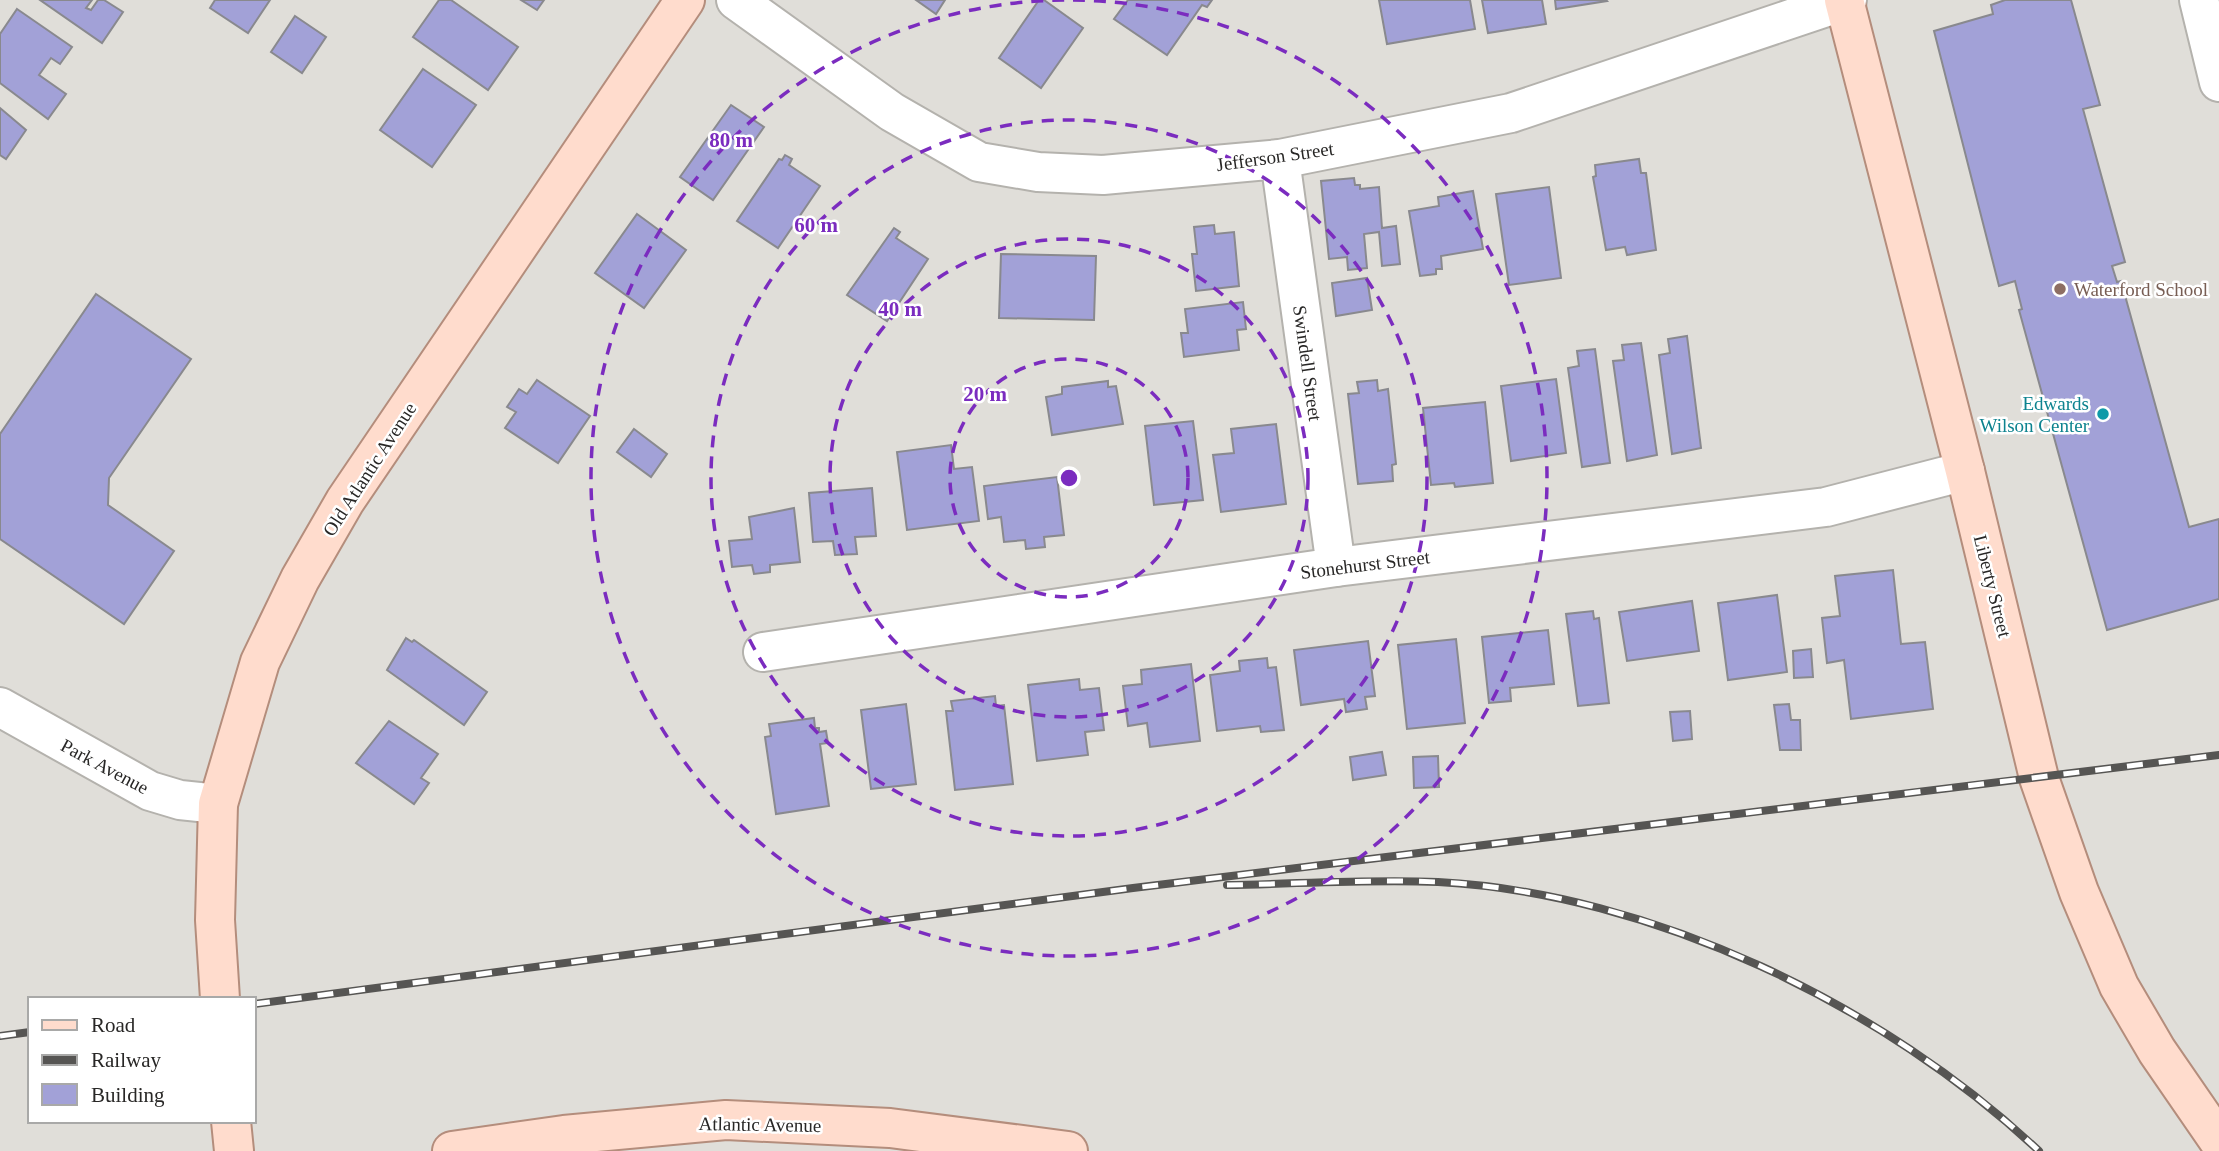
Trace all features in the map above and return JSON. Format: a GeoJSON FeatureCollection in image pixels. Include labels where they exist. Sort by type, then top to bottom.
{"type":"FeatureCollection","features":[{"type":"Feature","properties":{"kind":"main road","name":"Old Atlantic Avenue"},"geometry":{"type":"LineString","coordinates":[[220,997],[215,920],[218,804],[260,663],[300,579],[339,512],[685,0]]}},
{"type":"Feature","properties":{"kind":"main road","name":"Liberty Street"},"geometry":{"type":"LineString","coordinates":[[1845,0],[1965,471],[2039,778],[2079,892],[2119,986],[2157,1051],[2219,1141]]}},
{"type":"Feature","properties":{"kind":"main road","name":"Atlantic Avenue"},"geometry":{"type":"LineString","coordinates":[[452,1151],[564,1135],[726,1120],[890,1128],[1068,1151]]}},
{"type":"Feature","properties":{"kind":"main road"},"geometry":{"type":"LineString","coordinates":[[231,1123],[234,1151]]}},
{"type":"Feature","properties":{"kind":"street","name":"Jefferson Street"},"geometry":{"type":"LineString","coordinates":[[736,0],[892,111],[979,162],[1038,172],[1103,175],[1280,159],[1511,113],[1845,0]]}},
{"type":"Feature","properties":{"kind":"street"},"geometry":{"type":"LineString","coordinates":[[2199,0],[2219,82]]}},
{"type":"Feature","properties":{"kind":"street","name":"Swindell Street"},"geometry":{"type":"LineString","coordinates":[[1280,159],[1336,567]]}},
{"type":"Feature","properties":{"kind":"street","name":"Stonehurst Street"},"geometry":{"type":"LineString","coordinates":[[763,652],[1336,567],[1826,507],[1965,471]]}},
{"type":"Feature","properties":{"kind":"street","name":"Park Avenue"},"geometry":{"type":"LineString","coordinates":[[0,707],[150,791],[180,800],[218,804]]}},
{"type":"Feature","properties":{"kind":"building"},"geometry":{"type":"Polygon","coordinates":[[[40,0],[92,0],[86,8],[91,10],[98,0],[104,0],[123,12],[102,43],[40,0]]]}},
{"type":"Feature","properties":{"kind":"building"},"geometry":{"type":"Polygon","coordinates":[[[215,0],[270,0],[248,33],[210,8],[215,0]]]}},
{"type":"Feature","properties":{"kind":"building"},"geometry":{"type":"Polygon","coordinates":[[[439,0],[451,0],[518,47],[488,90],[413,37],[439,0]]]}},
{"type":"Feature","properties":{"kind":"building"},"geometry":{"type":"Polygon","coordinates":[[[521,0],[544,0],[537,10],[521,0]]]}},
{"type":"Feature","properties":{"kind":"building"},"geometry":{"type":"Polygon","coordinates":[[[916,0],[945,0],[936,14],[916,0]]]}},
{"type":"Feature","properties":{"kind":"building"},"geometry":{"type":"Polygon","coordinates":[[[1039,0],[1044,0],[1083,28],[1041,88],[999,58],[1039,0]]]}},
{"type":"Feature","properties":{"kind":"building"},"geometry":{"type":"Polygon","coordinates":[[[1128,0],[1212,0],[1207,7],[1202,5],[1167,55],[1114,19],[1128,0]]]}},
{"type":"Feature","properties":{"kind":"building"},"geometry":{"type":"Polygon","coordinates":[[[1379,0],[1470,0],[1475,29],[1387,44],[1379,0]]]}},
{"type":"Feature","properties":{"kind":"building"},"geometry":{"type":"Polygon","coordinates":[[[1482,0],[1542,0],[1546,24],[1488,33],[1482,0]]]}},
{"type":"Feature","properties":{"kind":"building"},"geometry":{"type":"Polygon","coordinates":[[[1555,0],[1606,0],[1607,1],[1556,9],[1555,0]]]}},
{"type":"Feature","properties":{"kind":"building","name":"Edwards Wilson Center"},"geometry":{"type":"Polygon","coordinates":[[[2005,0],[2071,0],[2100,105],[2083,109],[2125,262],[2112,266],[2117,282],[2121,281],[2189,527],[2219,519],[2219,599],[2107,630],[2019,310],[2022,309],[2015,281],[1999,286],[1934,31],[1993,14],[1991,5],[2005,0]]]}},
{"type":"Feature","properties":{"kind":"building"},"geometry":{"type":"Polygon","coordinates":[[[17,9],[72,47],[60,64],[51,58],[39,75],[66,94],[48,119],[0,83],[0,34],[17,9]]]}},
{"type":"Feature","properties":{"kind":"building"},"geometry":{"type":"Polygon","coordinates":[[[295,16],[326,37],[302,73],[271,52],[295,16]]]}},
{"type":"Feature","properties":{"kind":"building"},"geometry":{"type":"Polygon","coordinates":[[[423,69],[476,105],[432,167],[380,130],[423,69]]]}},
{"type":"Feature","properties":{"kind":"building"},"geometry":{"type":"Polygon","coordinates":[[[731,105],[764,127],[713,200],[680,177],[731,105]]]}},
{"type":"Feature","properties":{"kind":"building"},"geometry":{"type":"Polygon","coordinates":[[[0,108],[26,130],[6,159],[0,155],[0,108]]]}},
{"type":"Feature","properties":{"kind":"building"},"geometry":{"type":"Polygon","coordinates":[[[785,155],[792,159],[789,165],[820,186],[778,248],[737,221],[779,159],[782,160],[785,155]]]}},
{"type":"Feature","properties":{"kind":"building"},"geometry":{"type":"Polygon","coordinates":[[[1639,159],[1641,173],[1646,173],[1656,250],[1627,255],[1625,247],[1606,250],[1593,177],[1596,176],[1595,165],[1639,159]]]}},
{"type":"Feature","properties":{"kind":"building"},"geometry":{"type":"Polygon","coordinates":[[[1354,178],[1355,185],[1360,185],[1360,189],[1379,187],[1382,228],[1396,226],[1400,264],[1382,266],[1379,232],[1364,234],[1367,268],[1348,270],[1347,257],[1329,259],[1321,181],[1354,178]]]}},
{"type":"Feature","properties":{"kind":"building"},"geometry":{"type":"Polygon","coordinates":[[[1549,187],[1561,278],[1509,285],[1496,194],[1549,187]]]}},
{"type":"Feature","properties":{"kind":"building"},"geometry":{"type":"Polygon","coordinates":[[[1473,191],[1483,249],[1441,256],[1442,269],[1436,269],[1436,274],[1420,276],[1409,211],[1439,206],[1438,197],[1473,191]]]}},
{"type":"Feature","properties":{"kind":"building"},"geometry":{"type":"Polygon","coordinates":[[[637,214],[686,250],[644,308],[595,273],[637,214]]]}},
{"type":"Feature","properties":{"kind":"building"},"geometry":{"type":"Polygon","coordinates":[[[1214,225],[1215,234],[1234,232],[1239,286],[1196,291],[1192,254],[1197,254],[1194,227],[1214,225]]]}},
{"type":"Feature","properties":{"kind":"building"},"geometry":{"type":"Polygon","coordinates":[[[894,228],[900,232],[896,238],[928,259],[887,321],[847,295],[894,228]]]}},
{"type":"Feature","properties":{"kind":"building"},"geometry":{"type":"Polygon","coordinates":[[[1001,254],[1096,256],[1094,320],[999,318],[1001,254]]]}},
{"type":"Feature","properties":{"kind":"building"},"geometry":{"type":"Polygon","coordinates":[[[1367,278],[1372,310],[1336,316],[1332,283],[1367,278]]]}},
{"type":"Feature","properties":{"kind":"building"},"geometry":{"type":"Polygon","coordinates":[[[96,294],[191,359],[109,478],[108,505],[174,551],[124,624],[0,539],[0,434],[96,294]]]}},
{"type":"Feature","properties":{"kind":"building"},"geometry":{"type":"Polygon","coordinates":[[[1243,302],[1246,329],[1237,330],[1239,350],[1184,357],[1181,333],[1188,333],[1185,309],[1243,302]]]}},
{"type":"Feature","properties":{"kind":"building"},"geometry":{"type":"Polygon","coordinates":[[[1687,336],[1701,448],[1672,454],[1659,355],[1670,353],[1668,339],[1687,336]]]}},
{"type":"Feature","properties":{"kind":"building"},"geometry":{"type":"Polygon","coordinates":[[[1641,343],[1657,455],[1627,461],[1613,361],[1624,360],[1622,345],[1641,343]]]}},
{"type":"Feature","properties":{"kind":"building"},"geometry":{"type":"Polygon","coordinates":[[[1595,349],[1610,463],[1582,467],[1568,368],[1579,366],[1577,351],[1595,349]]]}},
{"type":"Feature","properties":{"kind":"building"},"geometry":{"type":"Polygon","coordinates":[[[1556,379],[1566,453],[1511,461],[1501,386],[1556,379]]]}},
{"type":"Feature","properties":{"kind":"building"},"geometry":{"type":"Polygon","coordinates":[[[537,380],[590,416],[558,463],[505,428],[516,412],[507,407],[519,389],[527,394],[537,380]]]}},
{"type":"Feature","properties":{"kind":"building"},"geometry":{"type":"Polygon","coordinates":[[[1377,380],[1378,391],[1388,389],[1396,464],[1392,465],[1393,481],[1358,484],[1348,394],[1359,393],[1357,382],[1377,380]]]}},
{"type":"Feature","properties":{"kind":"building"},"geometry":{"type":"Polygon","coordinates":[[[1108,381],[1108,387],[1116,386],[1123,424],[1052,435],[1046,397],[1062,394],[1062,387],[1108,381]]]}},
{"type":"Feature","properties":{"kind":"building"},"geometry":{"type":"Polygon","coordinates":[[[1485,402],[1493,483],[1455,487],[1454,483],[1431,485],[1423,408],[1485,402]]]}},
{"type":"Feature","properties":{"kind":"building"},"geometry":{"type":"Polygon","coordinates":[[[1193,421],[1203,500],[1154,505],[1145,426],[1193,421]]]}},
{"type":"Feature","properties":{"kind":"building"},"geometry":{"type":"Polygon","coordinates":[[[1276,424],[1286,504],[1221,512],[1213,455],[1234,453],[1231,429],[1276,424]]]}},
{"type":"Feature","properties":{"kind":"building"},"geometry":{"type":"Polygon","coordinates":[[[634,429],[667,454],[651,477],[617,452],[634,429]]]}},
{"type":"Feature","properties":{"kind":"building"},"geometry":{"type":"Polygon","coordinates":[[[951,445],[954,469],[972,467],[979,521],[907,530],[897,452],[951,445]]]}},
{"type":"Feature","properties":{"kind":"building"},"geometry":{"type":"Polygon","coordinates":[[[1057,477],[1064,535],[1044,537],[1045,547],[1026,549],[1025,540],[1004,542],[1001,517],[988,519],[984,486],[1057,477]]]}},
{"type":"Feature","properties":{"kind":"building"},"geometry":{"type":"Polygon","coordinates":[[[872,488],[876,536],[855,537],[857,554],[835,555],[833,541],[813,542],[809,493],[872,488]]]}},
{"type":"Feature","properties":{"kind":"building"},"geometry":{"type":"Polygon","coordinates":[[[794,508],[800,562],[770,565],[770,572],[754,574],[752,565],[732,567],[729,541],[752,539],[749,517],[794,508]]]}},
{"type":"Feature","properties":{"kind":"building"},"geometry":{"type":"Polygon","coordinates":[[[1893,570],[1901,644],[1925,642],[1933,709],[1851,719],[1844,660],[1827,663],[1822,618],[1840,616],[1835,576],[1893,570]]]}},
{"type":"Feature","properties":{"kind":"building"},"geometry":{"type":"Polygon","coordinates":[[[1777,595],[1787,672],[1728,680],[1718,603],[1777,595]]]}},
{"type":"Feature","properties":{"kind":"building"},"geometry":{"type":"Polygon","coordinates":[[[1692,601],[1699,651],[1627,661],[1619,612],[1692,601]]]}},
{"type":"Feature","properties":{"kind":"building"},"geometry":{"type":"Polygon","coordinates":[[[1593,611],[1594,619],[1599,618],[1609,703],[1578,706],[1566,614],[1593,611]]]}},
{"type":"Feature","properties":{"kind":"building"},"geometry":{"type":"Polygon","coordinates":[[[1548,630],[1554,684],[1510,688],[1511,701],[1489,703],[1482,637],[1548,630]]]}},
{"type":"Feature","properties":{"kind":"building"},"geometry":{"type":"Polygon","coordinates":[[[406,638],[412,642],[414,640],[487,692],[464,725],[387,670],[406,638]]]}},
{"type":"Feature","properties":{"kind":"building"},"geometry":{"type":"Polygon","coordinates":[[[1456,639],[1465,723],[1407,729],[1398,645],[1456,639]]]}},
{"type":"Feature","properties":{"kind":"building"},"geometry":{"type":"Polygon","coordinates":[[[1368,641],[1375,696],[1365,697],[1367,709],[1346,712],[1344,699],[1301,705],[1294,650],[1368,641]]]}},
{"type":"Feature","properties":{"kind":"building"},"geometry":{"type":"Polygon","coordinates":[[[1811,649],[1813,677],[1794,678],[1793,651],[1811,649]]]}},
{"type":"Feature","properties":{"kind":"building"},"geometry":{"type":"Polygon","coordinates":[[[1267,658],[1268,668],[1276,667],[1284,730],[1261,732],[1260,726],[1217,731],[1210,675],[1240,671],[1239,661],[1267,658]]]}},
{"type":"Feature","properties":{"kind":"building"},"geometry":{"type":"Polygon","coordinates":[[[1191,664],[1200,741],[1150,747],[1147,723],[1128,726],[1123,686],[1142,684],[1141,670],[1191,664]]]}},
{"type":"Feature","properties":{"kind":"building"},"geometry":{"type":"Polygon","coordinates":[[[1079,679],[1080,690],[1099,688],[1104,730],[1085,732],[1088,755],[1037,761],[1028,685],[1079,679]]]}},
{"type":"Feature","properties":{"kind":"building"},"geometry":{"type":"Polygon","coordinates":[[[995,696],[996,706],[1004,705],[1013,784],[955,790],[946,711],[953,711],[951,701],[995,696]]]}},
{"type":"Feature","properties":{"kind":"building"},"geometry":{"type":"Polygon","coordinates":[[[906,704],[916,784],[871,789],[861,710],[906,704]]]}},
{"type":"Feature","properties":{"kind":"building"},"geometry":{"type":"Polygon","coordinates":[[[1789,704],[1791,720],[1800,720],[1801,750],[1780,750],[1774,705],[1789,704]]]}},
{"type":"Feature","properties":{"kind":"building"},"geometry":{"type":"Polygon","coordinates":[[[1690,711],[1692,739],[1673,741],[1670,712],[1690,711]]]}},
{"type":"Feature","properties":{"kind":"building"},"geometry":{"type":"Polygon","coordinates":[[[814,718],[815,728],[819,728],[819,732],[826,731],[828,743],[820,744],[829,806],[776,814],[765,737],[771,736],[769,724],[814,718]]]}},
{"type":"Feature","properties":{"kind":"building"},"geometry":{"type":"Polygon","coordinates":[[[389,721],[438,754],[421,778],[429,783],[414,804],[356,763],[389,721]]]}},
{"type":"Feature","properties":{"kind":"building"},"geometry":{"type":"Polygon","coordinates":[[[1382,752],[1386,775],[1353,780],[1350,757],[1382,752]]]}},
{"type":"Feature","properties":{"kind":"building"},"geometry":{"type":"Polygon","coordinates":[[[1438,756],[1439,787],[1414,788],[1413,757],[1438,756]]]}},
{"type":"Feature","properties":{"kind":"railway"},"geometry":{"type":"LineString","coordinates":[[256,1004],[1133,888],[2219,755]]}},
{"type":"Feature","properties":{"kind":"railway"},"geometry":{"type":"LineString","coordinates":[[1227,885],[1359,881],[1438,882],[1519,891],[1601,908],[1682,934],[1761,966],[1838,1005],[1910,1049],[1978,1098],[2039,1151]]}},
{"type":"Feature","properties":{"kind":"railway"},"geometry":{"type":"LineString","coordinates":[[0,1036],[28,1032]]}},
{"type":"Feature","properties":{"kind":"place","name":"Waterford School"},"geometry":{"type":"Point","coordinates":[2060,289]}},
{"type":"Feature","properties":{"kind":"place","name":"Edwards Wilson Center"},"geometry":{"type":"Point","coordinates":[2103,414]}}]}
